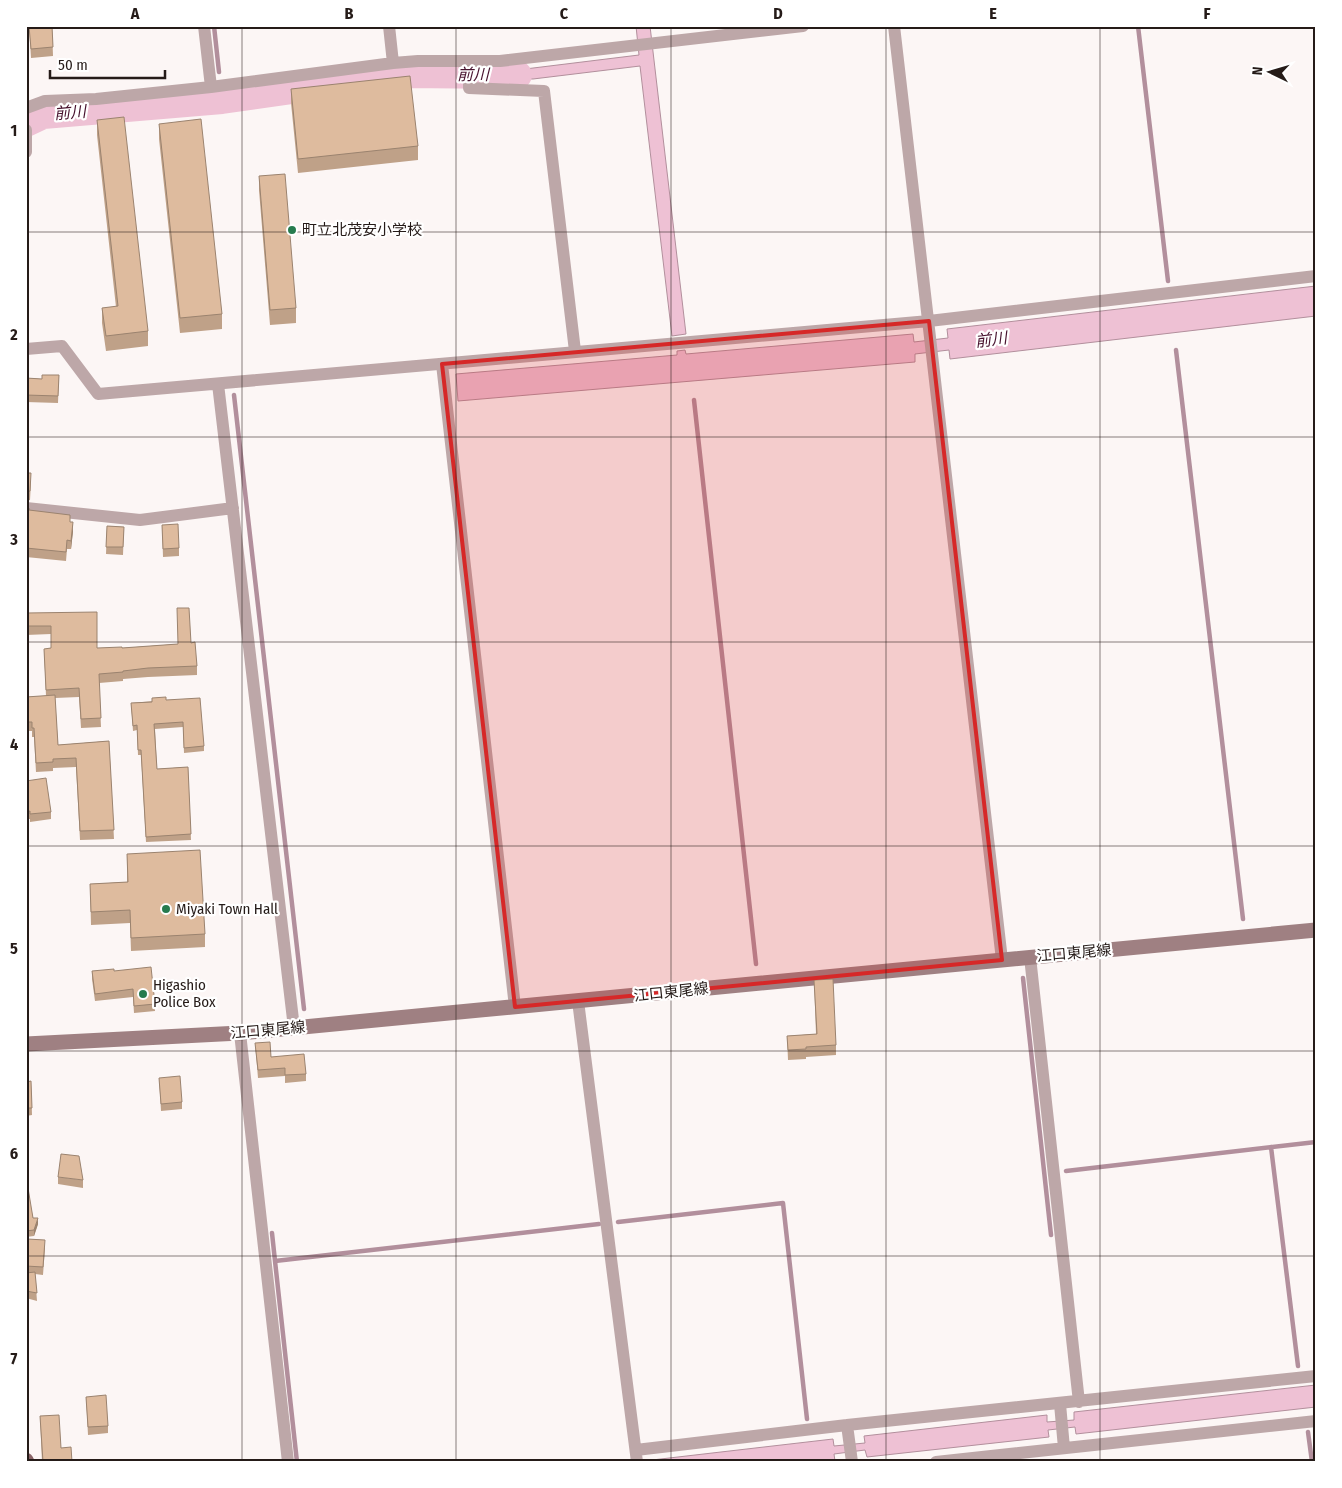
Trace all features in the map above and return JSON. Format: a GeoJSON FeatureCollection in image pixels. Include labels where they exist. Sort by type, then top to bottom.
{"type":"FeatureCollection","features":[{"type":"Feature","properties":{"kind":"main road","name":"江口東尾線"},"geometry":{"type":"LineString","coordinates":[[26,1044],[240,1033],[1316,930]]}},
{"type":"Feature","properties":{"kind":"street"},"geometry":{"type":"LineString","coordinates":[[204,26],[211,87]]}},
{"type":"Feature","properties":{"kind":"street"},"geometry":{"type":"LineString","coordinates":[[389,26],[393,63]]}},
{"type":"Feature","properties":{"kind":"street"},"geometry":{"type":"LineString","coordinates":[[26,108],[45,101],[96,99],[211,87],[418,60],[469,63],[500,61],[803,26]]}},
{"type":"Feature","properties":{"kind":"street"},"geometry":{"type":"LineString","coordinates":[[894,26],[1002,960]]}},
{"type":"Feature","properties":{"kind":"street"},"geometry":{"type":"LineString","coordinates":[[469,63],[469,88],[544,90],[575,351]]}},
{"type":"Feature","properties":{"kind":"street"},"geometry":{"type":"LineString","coordinates":[[26,132],[26,152]]}},
{"type":"Feature","properties":{"kind":"street"},"geometry":{"type":"LineString","coordinates":[[26,349],[62,346],[98,394],[928,321],[1316,276]]}},
{"type":"Feature","properties":{"kind":"street"},"geometry":{"type":"LineString","coordinates":[[442,364],[515,1007]]}},
{"type":"Feature","properties":{"kind":"street"},"geometry":{"type":"LineString","coordinates":[[218,384],[294,1028]]}},
{"type":"Feature","properties":{"kind":"street"},"geometry":{"type":"LineString","coordinates":[[26,508],[140,520],[233,508]]}},
{"type":"Feature","properties":{"kind":"street"},"geometry":{"type":"LineString","coordinates":[[1030,957],[1079,1402]]}},
{"type":"Feature","properties":{"kind":"street"},"geometry":{"type":"LineString","coordinates":[[578,1001],[637,1456],[847,1425],[1316,1376]]}},
{"type":"Feature","properties":{"kind":"street"},"geometry":{"type":"LineString","coordinates":[[240,1033],[288,1462]]}},
{"type":"Feature","properties":{"kind":"street"},"geometry":{"type":"LineString","coordinates":[[1060,1404],[1064,1448]]}},
{"type":"Feature","properties":{"kind":"street"},"geometry":{"type":"LineString","coordinates":[[936,1462],[1316,1421]]}},
{"type":"Feature","properties":{"kind":"street"},"geometry":{"type":"LineString","coordinates":[[847,1425],[851,1453]]}},
{"type":"Feature","properties":{"kind":"highlighted area"},"geometry":{"type":"Polygon","coordinates":[[[929,321],[1002,960],[515,1007],[442,364],[929,321]]]}},
{"type":"Feature","properties":{"kind":"water"},"geometry":{"type":"Polygon","coordinates":[[[636,26],[650,26],[686,334],[672,336],[640,66],[533,79],[481,77],[481,71],[517,70],[639,55],[636,26]]]}},
{"type":"Feature","properties":{"kind":"water"},"geometry":{"type":"Polygon","coordinates":[[[1316,286],[1316,316],[950,359],[949,350],[915,354],[915,362],[458,401],[456,374],[677,355],[677,351],[685,350],[686,354],[913,334],[914,342],[948,338],[947,329],[1316,286]]]}},
{"type":"Feature","properties":{"kind":"water"},"geometry":{"type":"Polygon","coordinates":[[[1316,1385],[1316,1407],[1076,1434],[1075,1427],[1048,1430],[1049,1437],[867,1457],[865,1450],[834,1454],[835,1461],[826,1462],[652,1462],[652,1460],[833,1439],[834,1446],[865,1443],[864,1436],[1047,1415],[1047,1422],[1074,1420],[1074,1412],[1316,1385]]]}},
{"type":"Feature","properties":{"kind":"building"},"geometry":{"type":"Polygon","coordinates":[[[29,26],[52,26],[53,47],[31,49],[29,26]]]}},
{"type":"Feature","properties":{"kind":"building"},"geometry":{"type":"Polygon","coordinates":[[[410,76],[418,146],[298,159],[291,89],[410,76]]]}},
{"type":"Feature","properties":{"kind":"building"},"geometry":{"type":"Polygon","coordinates":[[[124,117],[148,331],[106,336],[102,308],[118,306],[97,120],[124,117]]]}},
{"type":"Feature","properties":{"kind":"building"},"geometry":{"type":"Polygon","coordinates":[[[201,119],[222,314],[180,318],[159,124],[201,119]]]}},
{"type":"Feature","properties":{"kind":"building"},"geometry":{"type":"Polygon","coordinates":[[[285,174],[296,308],[270,310],[259,176],[285,174]]]}},
{"type":"Feature","properties":{"kind":"building"},"geometry":{"type":"Polygon","coordinates":[[[42,375],[59,375],[58,396],[26,395],[26,378],[42,379],[42,375]]]}},
{"type":"Feature","properties":{"kind":"building"},"geometry":{"type":"Polygon","coordinates":[[[26,473],[31,473],[30,491],[26,492],[26,473]]]}},
{"type":"Feature","properties":{"kind":"building"},"geometry":{"type":"Polygon","coordinates":[[[26,507],[29,510],[70,515],[70,522],[73,522],[71,541],[67,540],[66,552],[26,548],[26,507]]]}},
{"type":"Feature","properties":{"kind":"building"},"geometry":{"type":"Polygon","coordinates":[[[178,524],[179,548],[163,549],[162,525],[178,524]]]}},
{"type":"Feature","properties":{"kind":"building"},"geometry":{"type":"Polygon","coordinates":[[[107,526],[124,527],[123,547],[106,547],[107,526]]]}},
{"type":"Feature","properties":{"kind":"building"},"geometry":{"type":"Polygon","coordinates":[[[26,576],[28,576],[26,599],[26,576]]]}},
{"type":"Feature","properties":{"kind":"building"},"geometry":{"type":"Polygon","coordinates":[[[177,608],[189,608],[191,643],[195,642],[197,666],[148,668],[99,674],[101,718],[81,719],[79,688],[46,690],[44,649],[51,648],[51,626],[26,626],[26,613],[97,612],[97,648],[122,648],[178,644],[177,608]]]}},
{"type":"Feature","properties":{"kind":"building"},"geometry":{"type":"Polygon","coordinates":[[[55,695],[58,745],[109,741],[114,830],[80,831],[76,758],[53,759],[53,762],[36,763],[34,728],[32,728],[32,722],[26,722],[26,697],[55,695]]]}},
{"type":"Feature","properties":{"kind":"building"},"geometry":{"type":"Polygon","coordinates":[[[166,697],[166,700],[200,698],[204,746],[184,748],[183,722],[154,724],[157,769],[188,767],[191,834],[146,837],[141,750],[138,750],[137,725],[133,726],[131,703],[152,702],[152,698],[166,697]]]}},
{"type":"Feature","properties":{"kind":"building"},"geometry":{"type":"Polygon","coordinates":[[[46,778],[51,812],[30,814],[30,811],[26,812],[26,781],[46,778]]]}},
{"type":"Feature","properties":{"kind":"building","name":"Miyaki Town Hall"},"geometry":{"type":"Polygon","coordinates":[[[200,850],[205,934],[131,938],[130,910],[91,912],[90,884],[128,882],[127,854],[200,850]]]}},
{"type":"Feature","properties":{"kind":"building"},"geometry":{"type":"Polygon","coordinates":[[[151,967],[155,1004],[134,1006],[133,989],[95,994],[92,971],[151,967]]]}},
{"type":"Feature","properties":{"kind":"building"},"geometry":{"type":"Polygon","coordinates":[[[833,979],[836,1045],[788,1050],[787,1036],[817,1034],[814,980],[833,979]]]}},
{"type":"Feature","properties":{"kind":"building"},"geometry":{"type":"Polygon","coordinates":[[[270,1042],[271,1057],[304,1054],[306,1074],[285,1075],[285,1068],[258,1070],[255,1043],[270,1042]]]}},
{"type":"Feature","properties":{"kind":"building"},"geometry":{"type":"Polygon","coordinates":[[[180,1076],[182,1102],[161,1104],[159,1078],[180,1076]]]}},
{"type":"Feature","properties":{"kind":"building"},"geometry":{"type":"Polygon","coordinates":[[[31,1081],[32,1108],[26,1108],[26,1082],[31,1081]]]}},
{"type":"Feature","properties":{"kind":"building"},"geometry":{"type":"Polygon","coordinates":[[[61,1154],[79,1156],[83,1180],[58,1177],[61,1154]]]}},
{"type":"Feature","properties":{"kind":"building"},"geometry":{"type":"Polygon","coordinates":[[[26,1187],[28,1188],[33,1218],[38,1218],[34,1230],[26,1231],[26,1187]]]}},
{"type":"Feature","properties":{"kind":"building"},"geometry":{"type":"Polygon","coordinates":[[[27,1239],[45,1240],[43,1267],[26,1266],[27,1239]]]}},
{"type":"Feature","properties":{"kind":"building"},"geometry":{"type":"Polygon","coordinates":[[[35,1272],[37,1293],[26,1291],[26,1273],[35,1272]]]}},
{"type":"Feature","properties":{"kind":"building"},"geometry":{"type":"Polygon","coordinates":[[[106,1395],[108,1426],[88,1427],[86,1397],[106,1395]]]}},
{"type":"Feature","properties":{"kind":"building"},"geometry":{"type":"Polygon","coordinates":[[[59,1415],[61,1448],[71,1447],[72,1462],[43,1462],[40,1416],[59,1415]]]}},
{"type":"Feature","properties":{"kind":"waterway"},"geometry":{"type":"LineString","coordinates":[[214,26],[219,72]]}},
{"type":"Feature","properties":{"kind":"waterway"},"geometry":{"type":"LineString","coordinates":[[1138,26],[1168,281]]}},
{"type":"Feature","properties":{"kind":"waterway","name":"前川"},"geometry":{"type":"LineString","coordinates":[[26,123],[43,115],[222,100],[405,74],[518,75]]}},
{"type":"Feature","properties":{"kind":"waterway"},"geometry":{"type":"LineString","coordinates":[[1176,350],[1243,919]]}},
{"type":"Feature","properties":{"kind":"waterway"},"geometry":{"type":"LineString","coordinates":[[234,395],[304,1009]]}},
{"type":"Feature","properties":{"kind":"waterway"},"geometry":{"type":"LineString","coordinates":[[694,400],[756,964]]}},
{"type":"Feature","properties":{"kind":"waterway"},"geometry":{"type":"LineString","coordinates":[[1023,978],[1051,1235]]}},
{"type":"Feature","properties":{"kind":"waterway"},"geometry":{"type":"LineString","coordinates":[[1066,1171],[1316,1142]]}},
{"type":"Feature","properties":{"kind":"waterway"},"geometry":{"type":"LineString","coordinates":[[1271,1147],[1298,1366]]}},
{"type":"Feature","properties":{"kind":"waterway"},"geometry":{"type":"LineString","coordinates":[[618,1222],[783,1203],[807,1419]]}},
{"type":"Feature","properties":{"kind":"waterway"},"geometry":{"type":"LineString","coordinates":[[272,1233],[275,1261],[599,1224]]}},
{"type":"Feature","properties":{"kind":"waterway"},"geometry":{"type":"LineString","coordinates":[[275,1261],[297,1462]]}},
{"type":"Feature","properties":{"kind":"waterway"},"geometry":{"type":"LineString","coordinates":[[1308,1432],[1312,1462]]}},
{"type":"Feature","properties":{"kind":"place","name":"町立北茂安小学校"},"geometry":{"type":"Point","coordinates":[292,230]}},
{"type":"Feature","properties":{"kind":"place","name":"Miyaki Town Hall"},"geometry":{"type":"Point","coordinates":[166,909]}},
{"type":"Feature","properties":{"kind":"place","name":"Higashio Police Box"},"geometry":{"type":"Point","coordinates":[143,994]}}]}
